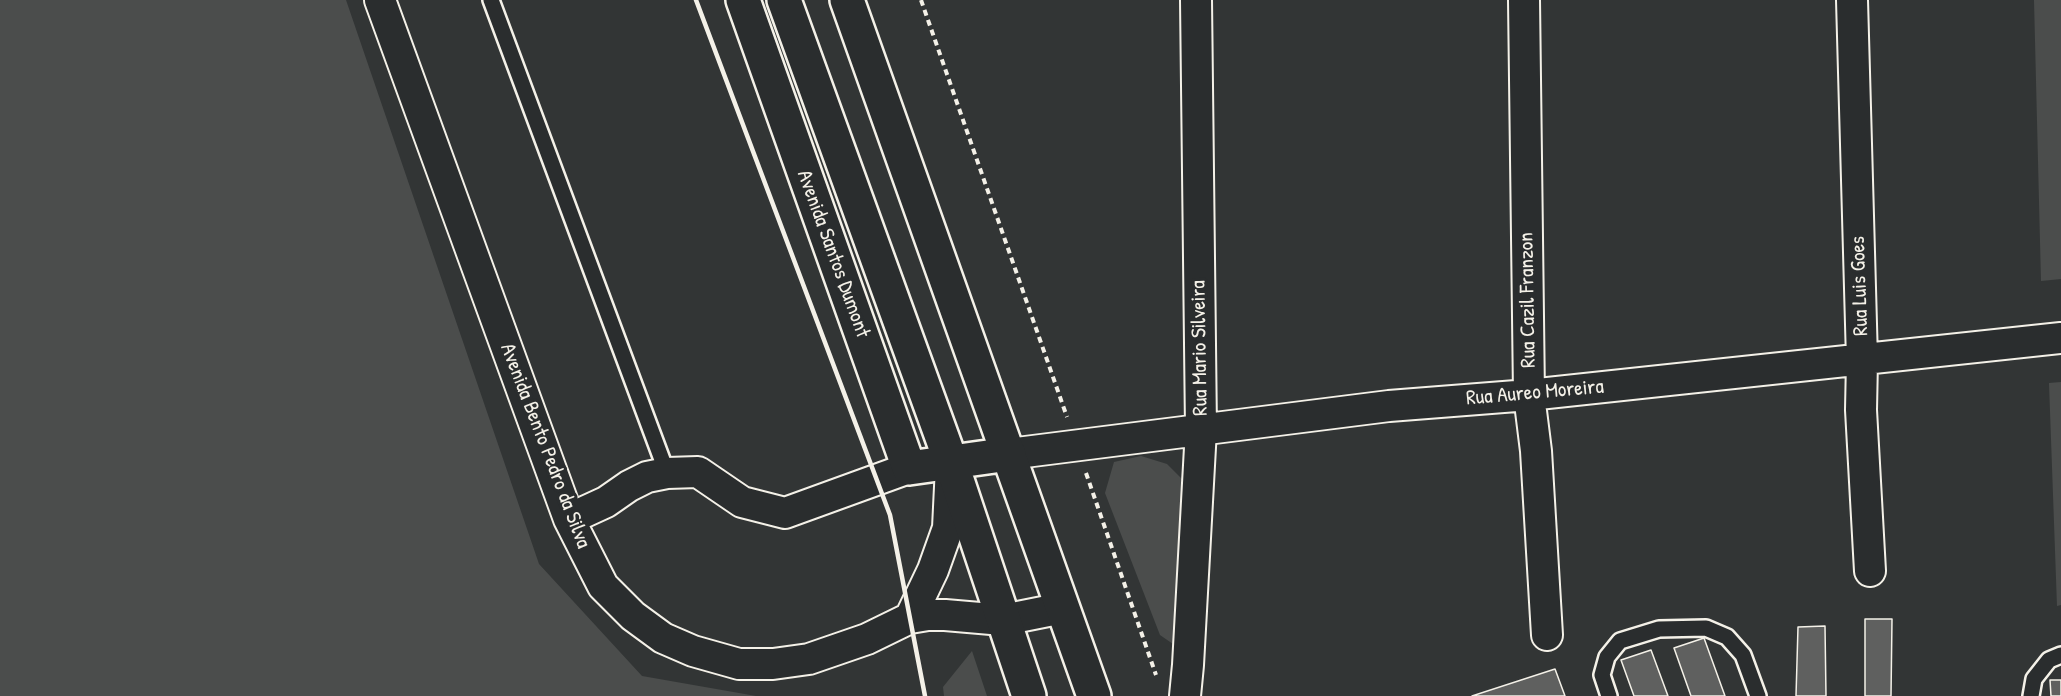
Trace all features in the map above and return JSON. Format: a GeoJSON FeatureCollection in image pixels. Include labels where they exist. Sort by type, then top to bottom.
{"type":"FeatureCollection","features":[{"type":"Feature","properties":{"kind":"main road","name":"Avenida Santos Dumont"},"geometry":{"type":"LineString","coordinates":[[743,0],[909,468]]}},
{"type":"Feature","properties":{"kind":"main road","name":"Avenida Santos Dumont"},"geometry":{"type":"LineString","coordinates":[[784,0],[951,462],[1029,696]]}},
{"type":"Feature","properties":{"kind":"main road"},"geometry":{"type":"LineString","coordinates":[[847,0],[1094,696]]}},
{"type":"Feature","properties":{"kind":"main road"},"geometry":{"type":"LineString","coordinates":[[909,468],[1009,454]]}},
{"type":"Feature","properties":{"kind":"street","name":"Avenida Bento Pedro da Silva"},"geometry":{"type":"LineString","coordinates":[[380,0],[569,519],[603,586],[633,616],[663,638],[693,651],[739,664],[773,664],[809,659],[867,639],[910,618],[928,615],[1003,621],[1063,608]]}},
{"type":"Feature","properties":{"kind":"street","name":"Rua Mario Silveira"},"geometry":{"type":"LineString","coordinates":[[1172,691],[1188,665],[1201,429],[1196,0]]}},
{"type":"Feature","properties":{"kind":"street","name":"Rua Cazil Franzon"},"geometry":{"type":"LineString","coordinates":[[1524,0],[1529,395],[1536,451],[1547,635]]}},
{"type":"Feature","properties":{"kind":"street","name":"Rua Luis Goes"},"geometry":{"type":"LineString","coordinates":[[1852,0],[1862,360],[1861,410],[1870,572]]}},
{"type":"Feature","properties":{"kind":"street","name":"Rua Aureo Moreira"},"geometry":{"type":"LineString","coordinates":[[1009,454],[1389,406],[1529,395],[2061,338]]}},
{"type":"Feature","properties":{"kind":"street"},"geometry":{"type":"LineString","coordinates":[[910,618],[933,570],[948,528],[951,462]]}},
{"type":"Feature","properties":{"kind":"street"},"geometry":{"type":"LineString","coordinates":[[569,519],[606,502],[647,477],[667,473],[698,472],[742,502],[785,513],[909,468]]}},
{"type":"Feature","properties":{"kind":"lane"},"geometry":{"type":"LineString","coordinates":[[491,0],[667,473]]}},
{"type":"Feature","properties":{"kind":"lane"},"geometry":{"type":"LineString","coordinates":[[1609,696],[1602,675],[1607,657],[1620,641],[1659,629],[1706,628],[1726,637],[1743,656],[1758,696]]}},
{"type":"Feature","properties":{"kind":"lane"},"geometry":{"type":"LineString","coordinates":[[2031,696],[2034,679],[2049,660],[2061,655]]}},
{"type":"Feature","properties":{"kind":"path"},"geometry":{"type":"LineString","coordinates":[[921,0],[1076,445],[1172,691]]}},
{"type":"Feature","properties":{"kind":"shaded area"},"geometry":{"type":"Polygon","coordinates":[[[0,0],[346,0],[539,564],[642,676],[756,696],[0,696],[0,0]]]}},
{"type":"Feature","properties":{"kind":"shaded area"},"geometry":{"type":"Polygon","coordinates":[[[2034,0],[2061,0],[2061,279],[2041,281],[2034,0]]]}},
{"type":"Feature","properties":{"kind":"shaded area"},"geometry":{"type":"Polygon","coordinates":[[[2061,382],[2061,605],[2057,606],[2049,383],[2061,382]]]}},
{"type":"Feature","properties":{"kind":"shaded area"},"geometry":{"type":"Polygon","coordinates":[[[1141,456],[1167,464],[1183,480],[1184,631],[1173,644],[1160,635],[1105,493],[1114,462],[1141,456]]]}},
{"type":"Feature","properties":{"kind":"shaded area"},"geometry":{"type":"Polygon","coordinates":[[[972,651],[987,696],[944,696],[943,687],[972,651]]]}},
{"type":"Feature","properties":{"kind":"building"},"geometry":{"type":"Polygon","coordinates":[[[1865,619],[1892,619],[1891,696],[1865,696],[1865,619]]]}},
{"type":"Feature","properties":{"kind":"building"},"geometry":{"type":"Polygon","coordinates":[[[1825,626],[1826,696],[1796,696],[1798,627],[1825,626]]]}},
{"type":"Feature","properties":{"kind":"building"},"geometry":{"type":"Polygon","coordinates":[[[1704,638],[1725,696],[1691,696],[1674,648],[1704,638]]]}},
{"type":"Feature","properties":{"kind":"building"},"geometry":{"type":"Polygon","coordinates":[[[1651,650],[1668,696],[1634,696],[1621,660],[1651,650]]]}},
{"type":"Feature","properties":{"kind":"building"},"geometry":{"type":"Polygon","coordinates":[[[1555,669],[1565,696],[1472,696],[1555,669]]]}},
{"type":"Feature","properties":{"kind":"building"},"geometry":{"type":"Polygon","coordinates":[[[2050,680],[2061,680],[2061,696],[2051,696],[2050,680]]]}},
{"type":"Feature","properties":{"kind":"railway"},"geometry":{"type":"LineString","coordinates":[[696,0],[890,515],[925,696]]}}]}
